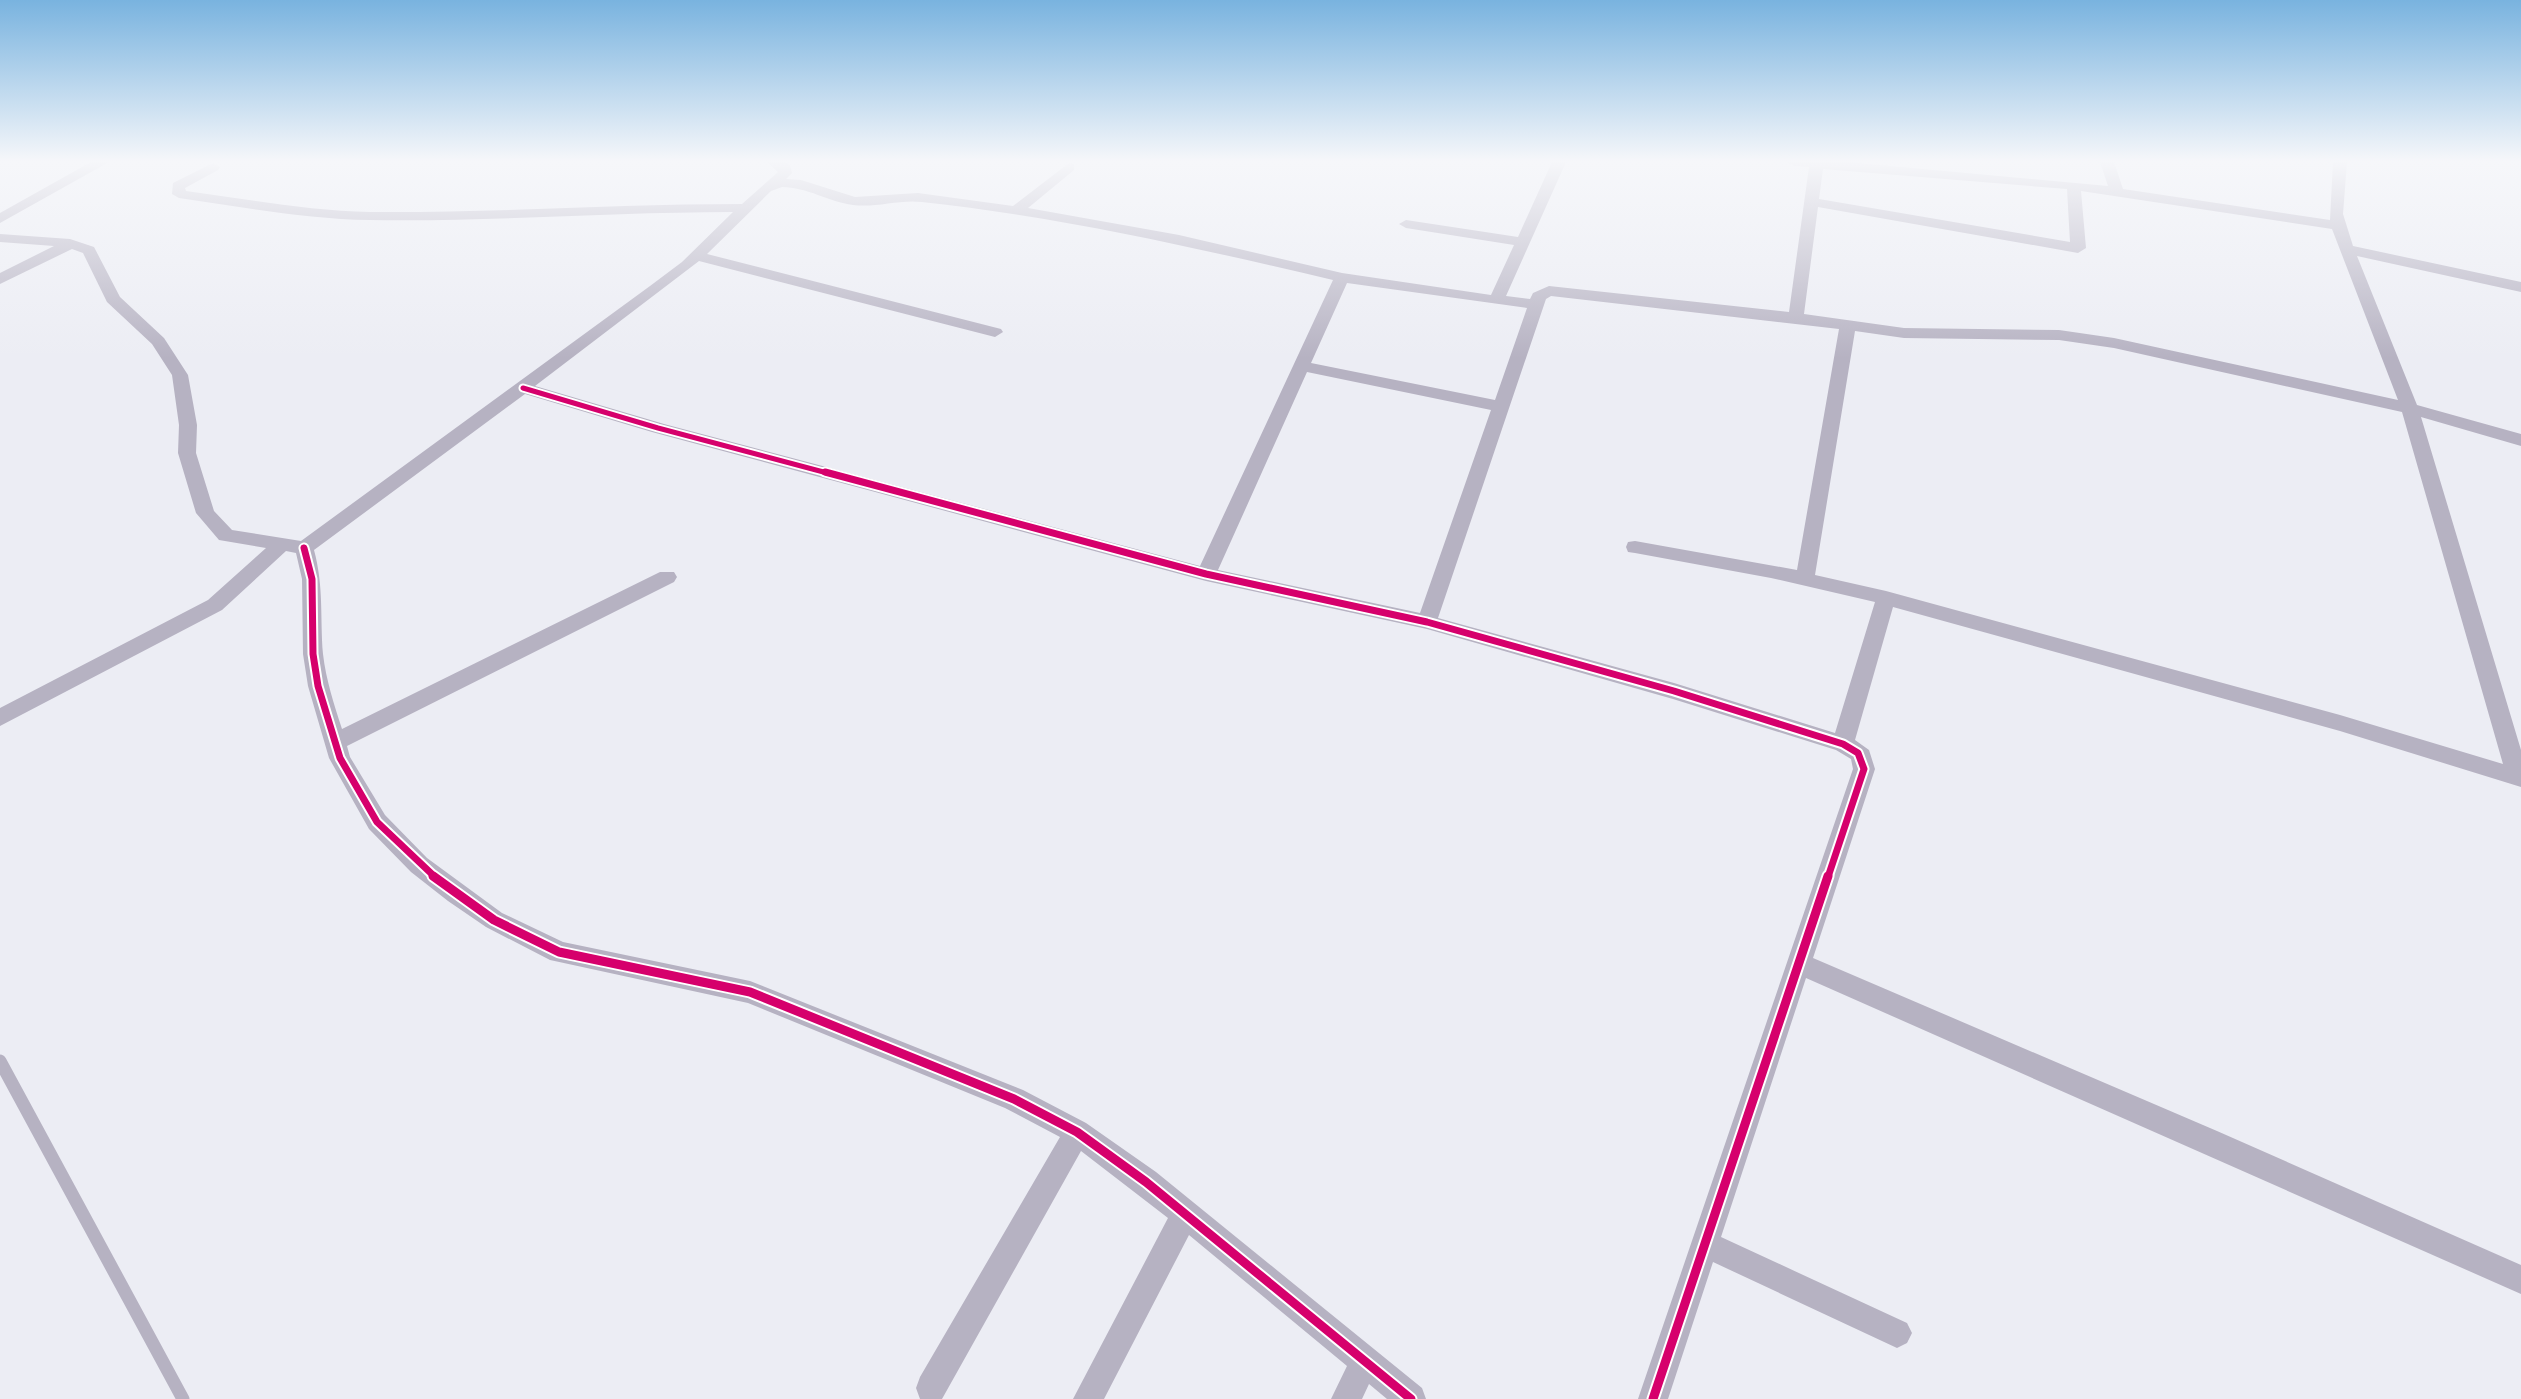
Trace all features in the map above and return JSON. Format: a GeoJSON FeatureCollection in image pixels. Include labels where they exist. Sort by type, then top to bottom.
{"type":"FeatureCollection","features":[{"type":"Feature","properties":{"kind":"street"},"geometry":{"type":"LineString","coordinates":[[0,718],[215,605],[293,546],[523,388],[696,256],[725,227]]}},
{"type":"Feature","properties":{"kind":"street"},"geometry":{"type":"LineString","coordinates":[[1110,227],[1178,239],[1342,278],[1496,301],[1536,304]]}},
{"type":"Feature","properties":{"kind":"street"},"geometry":{"type":"LineString","coordinates":[[1427,227],[1523,242]]}},
{"type":"Feature","properties":{"kind":"street"},"geometry":{"type":"LineString","coordinates":[[1496,301],[1530,227]]}},
{"type":"Feature","properties":{"kind":"street"},"geometry":{"type":"LineString","coordinates":[[1796,318],[1808,227]]}},
{"type":"Feature","properties":{"kind":"street"},"geometry":{"type":"LineString","coordinates":[[1958,227],[2078,248],[2077,227]]}},
{"type":"Feature","properties":{"kind":"street"},"geometry":{"type":"LineString","coordinates":[[2339,227],[2410,408],[2520,778]]}},
{"type":"Feature","properties":{"kind":"street"},"geometry":{"type":"LineString","coordinates":[[0,238],[71,243],[89,250],[113,299],[158,341],[180,374],[188,425],[187,453],[205,513],[226,535],[293,546]]}},
{"type":"Feature","properties":{"kind":"street"},"geometry":{"type":"LineString","coordinates":[[0,279],[71,243]]}},
{"type":"Feature","properties":{"kind":"street"},"geometry":{"type":"LineString","coordinates":[[2347,249],[2521,287]]}},
{"type":"Feature","properties":{"kind":"street"},"geometry":{"type":"LineString","coordinates":[[696,256],[995,332]]}},
{"type":"Feature","properties":{"kind":"street"},"geometry":{"type":"LineString","coordinates":[[1206,574],[1342,278]]}},
{"type":"Feature","properties":{"kind":"street"},"geometry":{"type":"LineString","coordinates":[[1427,622],[1536,304],[1540,294],[1549,291],[1918,334],[1983,333],[2094,340],[2410,408],[2521,440]]}},
{"type":"Feature","properties":{"kind":"street"},"geometry":{"type":"LineString","coordinates":[[1805,579],[1848,325]]}},
{"type":"Feature","properties":{"kind":"street"},"geometry":{"type":"LineString","coordinates":[[1302,366],[1501,407]]}},
{"type":"Feature","properties":{"kind":"street"},"geometry":{"type":"LineString","coordinates":[[523,388],[657,428],[1206,574],[1427,622],[1674,691],[1843,744],[1859,753],[1863,758],[1864,769],[1654,1399]]}},
{"type":"Feature","properties":{"kind":"street"},"geometry":{"type":"LineString","coordinates":[[293,546],[312,579],[314,664],[340,758],[377,822],[412,859],[465,901],[531,940],[559,952],[750,992],[1014,1099],[1077,1132],[1186,1213],[1411,1399]]}},
{"type":"Feature","properties":{"kind":"street"},"geometry":{"type":"LineString","coordinates":[[1635,547],[1805,579],[1886,598],[2340,723],[2520,778]]}},
{"type":"Feature","properties":{"kind":"street"},"geometry":{"type":"LineString","coordinates":[[335,742],[667,577]]}},
{"type":"Feature","properties":{"kind":"street"},"geometry":{"type":"LineString","coordinates":[[1843,744],[1886,598]]}},
{"type":"Feature","properties":{"kind":"street"},"geometry":{"type":"LineString","coordinates":[[1799,963],[2208,1140],[2521,1280]]}},
{"type":"Feature","properties":{"kind":"street"},"geometry":{"type":"LineString","coordinates":[[931,1388],[1077,1132]]}},
{"type":"Feature","properties":{"kind":"street"},"geometry":{"type":"LineString","coordinates":[[1088,1399],[1186,1213]]}},
{"type":"Feature","properties":{"kind":"street"},"geometry":{"type":"LineString","coordinates":[[1706,1244],[1897,1333]]}},
{"type":"Feature","properties":{"kind":"street"},"geometry":{"type":"LineString","coordinates":[[1346,1399],[1366,1361]]}},
{"type":"Feature","properties":{"kind":"lane"},"geometry":{"type":"LineString","coordinates":[[0,1061],[183,1399]]}},
{"type":"Feature","properties":{"kind":"cycle path"},"geometry":{"type":"LineString","coordinates":[[523,388],[658,428],[1206,574],[1427,622],[1674,691],[1843,744],[1858,753],[1863,760],[1864,769],[1653,1399]]}},
{"type":"Feature","properties":{"kind":"cycle path"},"geometry":{"type":"LineString","coordinates":[[304,548],[312,579],[313,654],[318,686],[340,758],[377,822],[419,865],[456,894],[494,920],[559,952],[750,992],[1014,1099],[1077,1132],[1146,1182],[1411,1399]]}}]}
